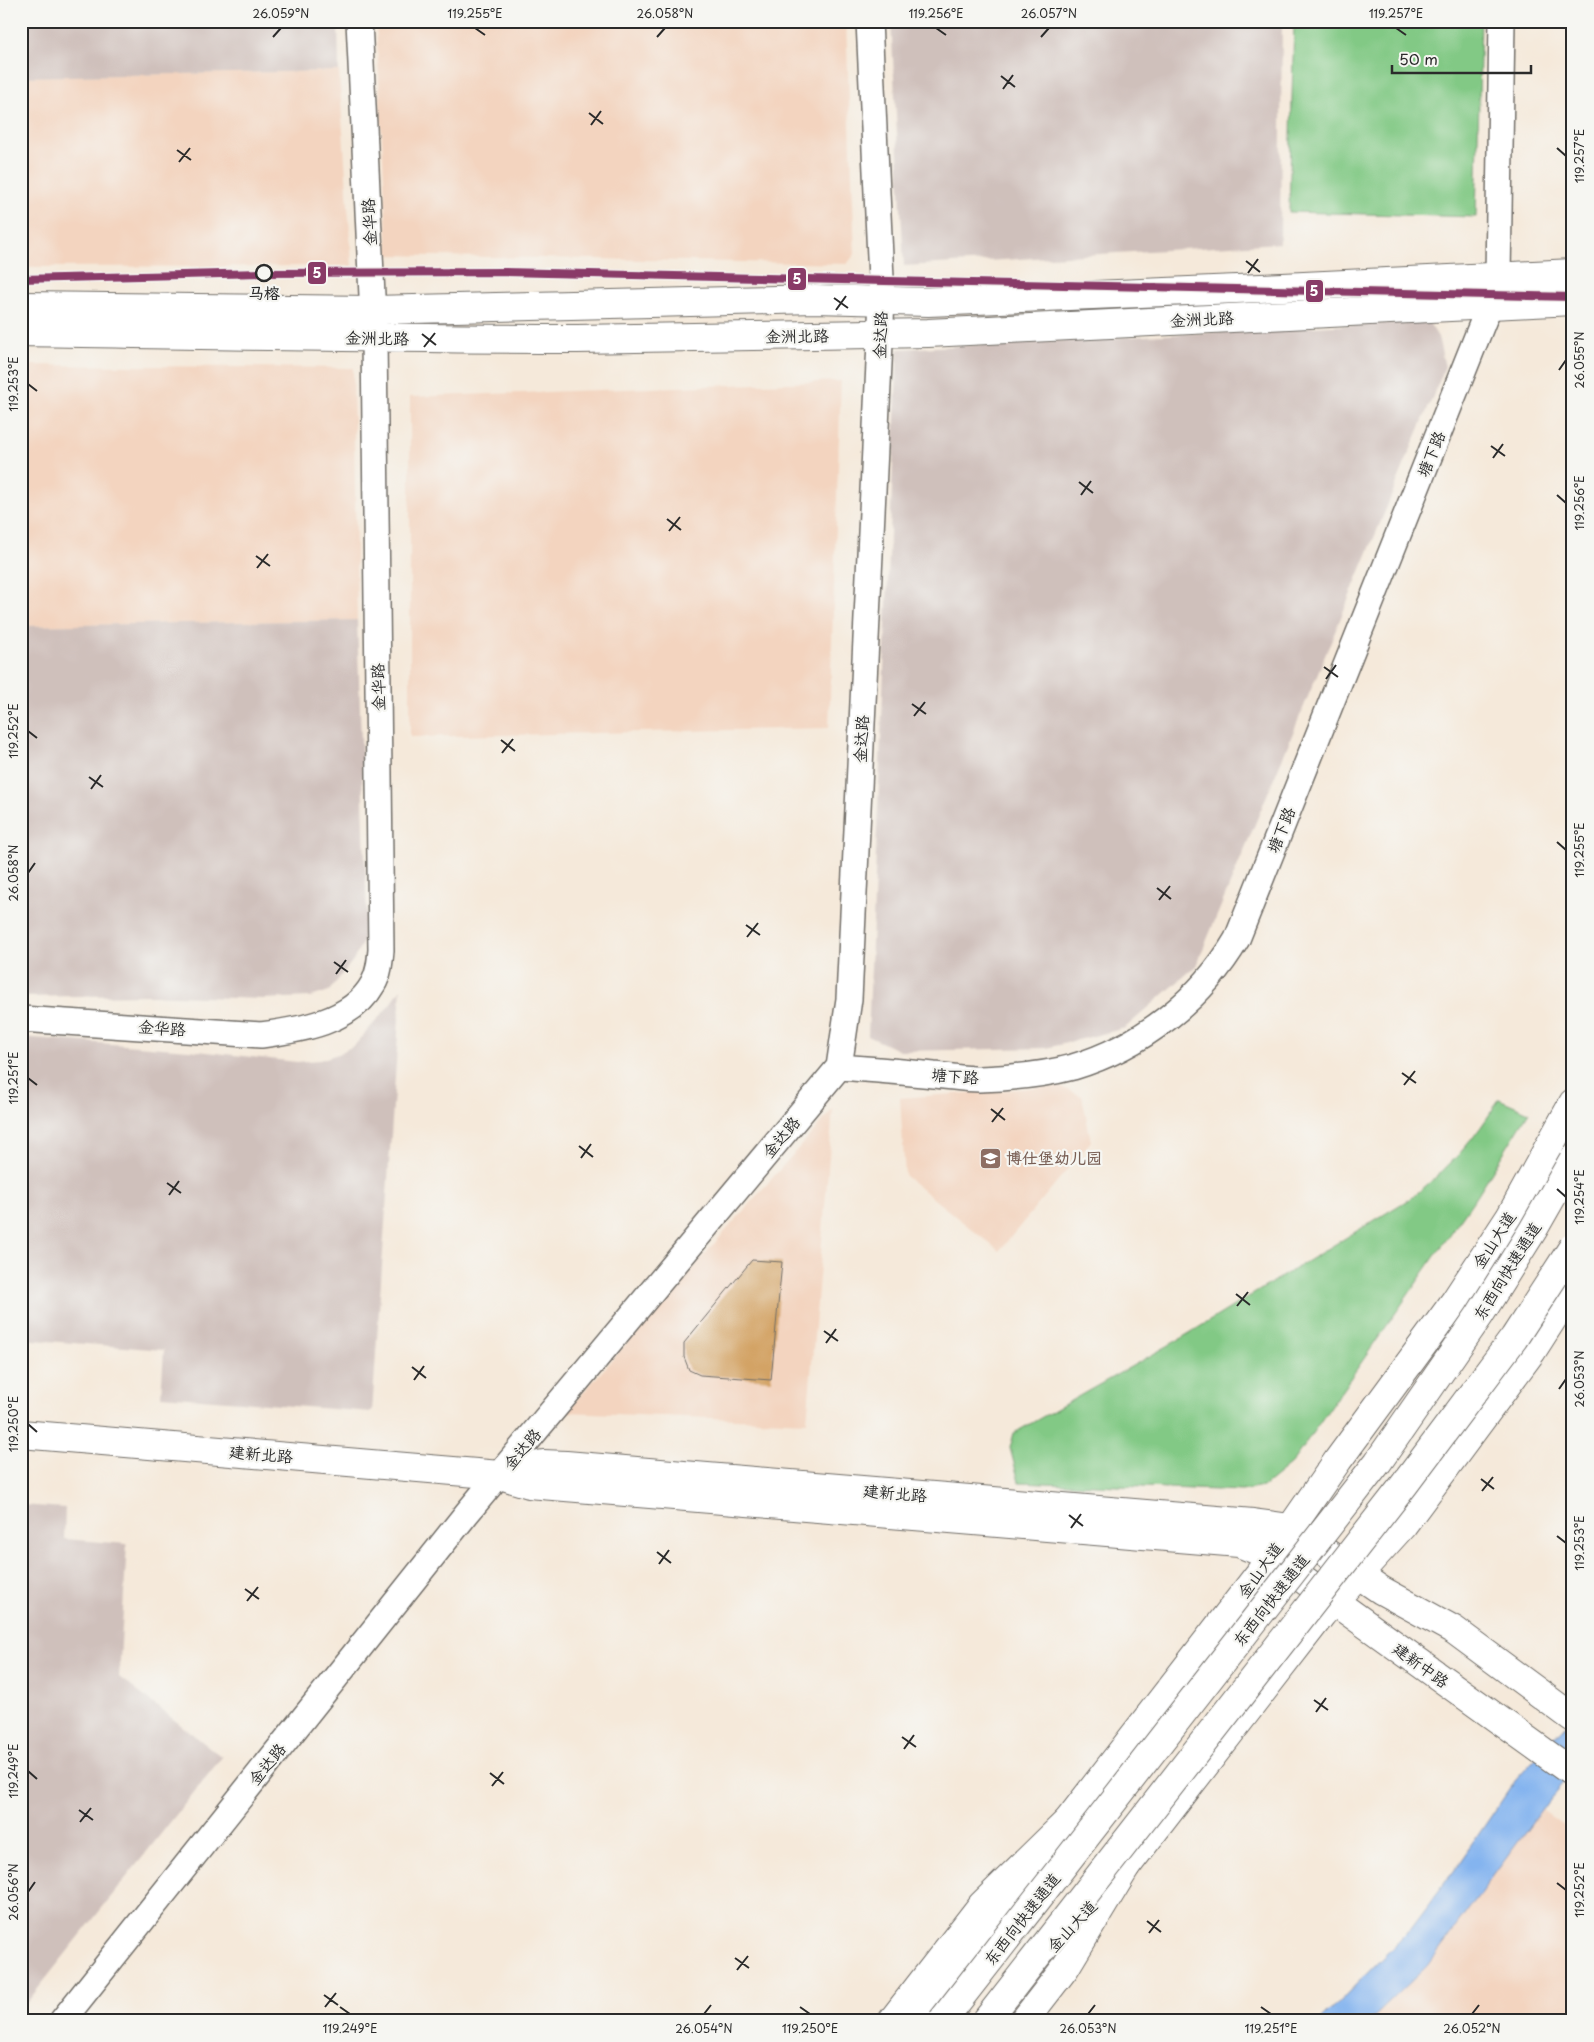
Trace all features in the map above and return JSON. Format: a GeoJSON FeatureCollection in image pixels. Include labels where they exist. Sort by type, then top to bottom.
{"type":"FeatureCollection","features":[{"type":"Feature","properties":{"kind":"main road","name":"金洲北路"},"geometry":{"type":"LineString","coordinates":[[21,306],[373,310],[815,299],[947,301],[1283,287],[1573,272]]}},
{"type":"Feature","properties":{"kind":"main road","name":"金洲北路"},"geometry":{"type":"LineString","coordinates":[[21,332],[374,338],[578,339],[928,333],[1573,301]]}},
{"type":"Feature","properties":{"kind":"main road","name":"金山大道"},"geometry":{"type":"LineString","coordinates":[[923,2021],[1000,1921],[1068,1822],[1270,1556],[1455,1301],[1510,1217],[1573,1103]]}},
{"type":"Feature","properties":{"kind":"main road","name":"东西向快速通道"},"geometry":{"type":"LineString","coordinates":[[942,2021],[1378,1462],[1479,1316],[1533,1230],[1573,1160]]}},
{"type":"Feature","properties":{"kind":"main road"},"geometry":{"type":"LineString","coordinates":[[986,2021],[1410,1477],[1514,1338],[1573,1247]]}},
{"type":"Feature","properties":{"kind":"main road","name":"金山大道"},"geometry":{"type":"LineString","coordinates":[[993,2021],[1045,1955],[1126,1867],[1334,1602],[1403,1525],[1532,1351],[1573,1287]]}},
{"type":"Feature","properties":{"kind":"main road","name":"建新北路"},"geometry":{"type":"LineString","coordinates":[[21,1434],[500,1475],[529,1484],[1239,1543],[1270,1556]]}},
{"type":"Feature","properties":{"kind":"main road","name":"建新北路"},"geometry":{"type":"LineString","coordinates":[[500,1475],[543,1464],[566,1465],[1253,1523],[1290,1528]]}},
{"type":"Feature","properties":{"kind":"main road"},"geometry":{"type":"LineString","coordinates":[[1290,1528],[1381,1590],[1454,1630],[1571,1716]]}},
{"type":"Feature","properties":{"kind":"main road","name":"建新中路"},"geometry":{"type":"LineString","coordinates":[[1270,1556],[1573,1773]]}},
{"type":"Feature","properties":{"kind":"main road"},"geometry":{"type":"LineString","coordinates":[[892,2021],[982,1905],[1068,1822]]}},
{"type":"Feature","properties":{"kind":"main road"},"geometry":{"type":"LineString","coordinates":[[1024,2021],[1065,1968],[1126,1867]]}},
{"type":"Feature","properties":{"kind":"street","name":"金华路"},"geometry":{"type":"LineString","coordinates":[[21,1019],[261,1035],[305,1028],[344,1012],[361,999],[373,985],[379,970],[381,950],[374,338],[359,21]]}},
{"type":"Feature","properties":{"kind":"street","name":"金达路"},"geometry":{"type":"LineString","coordinates":[[62,2021],[467,1513],[839,1067],[849,999],[882,300],[869,21]]}},
{"type":"Feature","properties":{"kind":"street"},"geometry":{"type":"LineString","coordinates":[[1498,276],[1502,21]]}},
{"type":"Feature","properties":{"kind":"street","name":"塘下路"},"geometry":{"type":"LineString","coordinates":[[839,1067],[978,1079],[1036,1074],[1074,1066],[1124,1046],[1148,1032],[1172,1015],[1212,976],[1226,959],[1237,939],[1490,304]]}},
{"type":"Feature","properties":{"kind":"shaded area"},"geometry":{"type":"Polygon","coordinates":[[[21,21],[338,21],[339,71],[21,77],[21,21]]]}},
{"type":"Feature","properties":{"kind":"shaded area"},"geometry":{"type":"Polygon","coordinates":[[[376,21],[846,21],[855,254],[847,264],[388,255],[376,21]]]}},
{"type":"Feature","properties":{"kind":"shaded area"},"geometry":{"type":"Polygon","coordinates":[[[891,21],[1282,21],[1280,243],[904,266],[891,21]]]}},
{"type":"Feature","properties":{"kind":"shaded area"},"geometry":{"type":"Polygon","coordinates":[[[339,71],[352,266],[21,267],[21,77],[339,71]]]}},
{"type":"Feature","properties":{"kind":"shaded area"},"geometry":{"type":"Polygon","coordinates":[[[1428,321],[1438,337],[1445,367],[1196,966],[1125,1028],[1047,1048],[900,1051],[868,1036],[898,349],[1428,321]]]}},
{"type":"Feature","properties":{"kind":"shaded area"},"geometry":{"type":"Polygon","coordinates":[[[21,365],[353,368],[357,620],[21,626],[21,365]]]}},
{"type":"Feature","properties":{"kind":"shaded area"},"geometry":{"type":"Polygon","coordinates":[[[841,381],[829,728],[410,737],[410,397],[841,381]]]}},
{"type":"Feature","properties":{"kind":"shaded area"},"geometry":{"type":"Polygon","coordinates":[[[357,620],[367,919],[363,941],[354,959],[329,991],[311,997],[262,999],[147,995],[21,997],[21,626],[357,620]]]}},
{"type":"Feature","properties":{"kind":"shaded area"},"geometry":{"type":"Polygon","coordinates":[[[401,989],[372,1412],[161,1396],[164,1350],[21,1339],[21,1037],[189,1050],[297,1062],[320,1060],[338,1054],[355,1045],[401,989]]]}},
{"type":"Feature","properties":{"kind":"shaded area","name":"博仕堡幼儿园"},"geometry":{"type":"Polygon","coordinates":[[[1058,1086],[1082,1096],[1091,1141],[999,1251],[905,1176],[900,1098],[1058,1086]]]}},
{"type":"Feature","properties":{"kind":"shaded area"},"geometry":{"type":"Polygon","coordinates":[[[833,1109],[807,1422],[566,1412],[833,1109]]]}},
{"type":"Feature","properties":{"kind":"shaded area"},"geometry":{"type":"Polygon","coordinates":[[[21,1505],[65,1508],[64,1539],[127,1544],[119,1677],[222,1757],[21,2010],[21,1505]]]}},
{"type":"Feature","properties":{"kind":"shaded area"},"geometry":{"type":"Polygon","coordinates":[[[1539,1807],[1573,1831],[1573,2021],[1366,2021],[1539,1807]]]}},
{"type":"Feature","properties":{"kind":"green space"},"geometry":{"type":"Polygon","coordinates":[[[1294,21],[1481,21],[1476,217],[1289,212],[1294,21]]]}},
{"type":"Feature","properties":{"kind":"green space"},"geometry":{"type":"Polygon","coordinates":[[[1499,1099],[1529,1112],[1478,1194],[1291,1464],[1263,1487],[1242,1491],[1019,1482],[1010,1448],[1014,1433],[1178,1340],[1411,1198],[1460,1153],[1480,1128],[1499,1099]]]}},
{"type":"Feature","properties":{"kind":"water"},"geometry":{"type":"Polygon","coordinates":[[[1573,1717],[1573,1772],[1546,1804],[1427,1966],[1370,2021],[1320,2021],[1407,1933],[1453,1872],[1515,1781],[1573,1717]]]}},
{"type":"Feature","properties":{"kind":"building"},"geometry":{"type":"Polygon","coordinates":[[[752,1260],[782,1262],[771,1380],[700,1375],[689,1370],[684,1357],[684,1343],[752,1260]]]}},
{"type":"Feature","properties":{"kind":"transit line","name":"5"},"geometry":{"type":"LineString","coordinates":[[21,279],[267,273],[505,272],[1573,297]]}},
{"type":"Feature","properties":{"kind":"place","name":"马榕"},"geometry":{"type":"Point","coordinates":[264,273]}},
{"type":"Feature","properties":{"kind":"place","name":"博仕堡幼儿园"},"geometry":{"type":"Point","coordinates":[990,1158]}}]}
